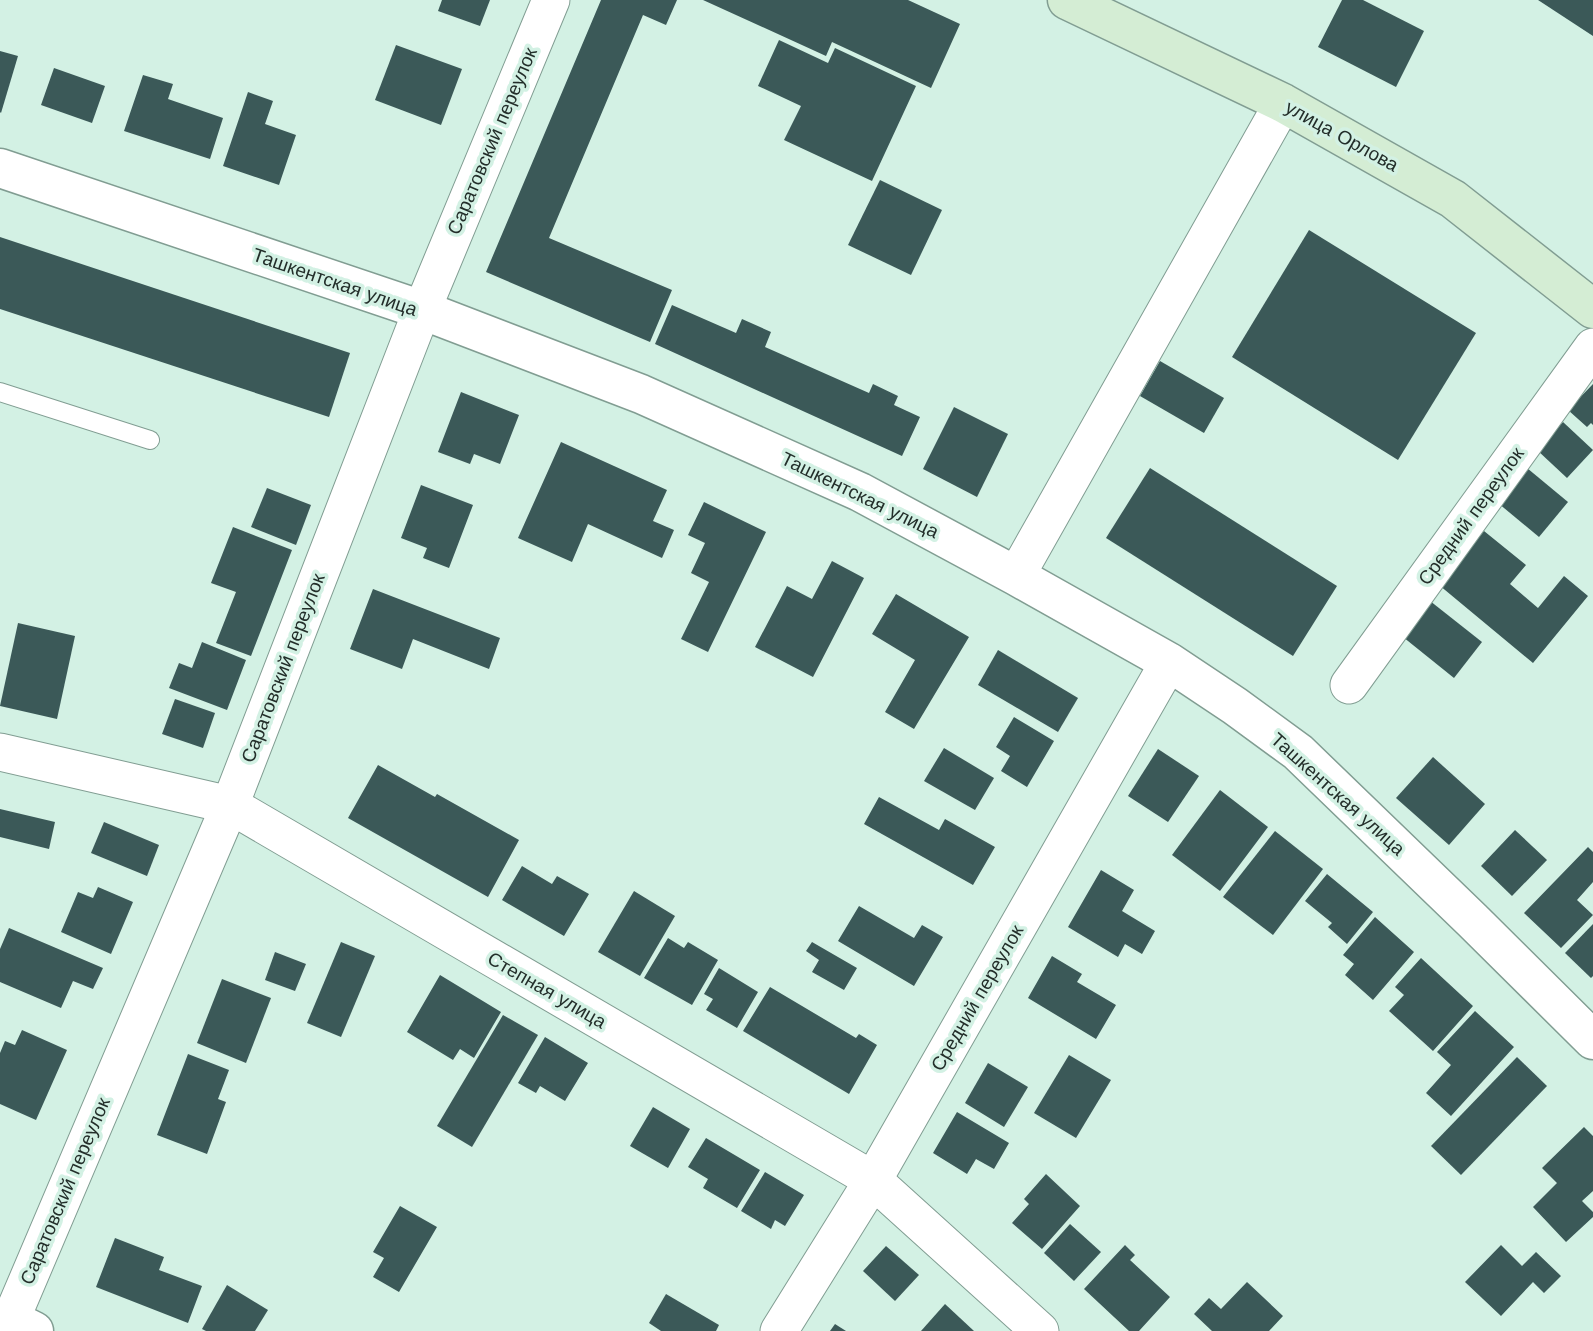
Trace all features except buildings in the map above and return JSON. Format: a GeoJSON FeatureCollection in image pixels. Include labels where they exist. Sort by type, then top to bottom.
{"type":"FeatureCollection","features":[{"type":"Feature","properties":{"kind":"main road","name":"улица Орлова"},"geometry":{"type":"LineString","coordinates":[[1067,0],[1283,103],[1454,199],[1586,298]]}},
{"type":"Feature","properties":{"kind":"street","name":"Саратовский переулок"},"geometry":{"type":"LineString","coordinates":[[13,1325],[230,805],[422,310],[551,0]]}},
{"type":"Feature","properties":{"kind":"street"},"geometry":{"type":"LineString","coordinates":[[1016,576],[1283,103]]}},
{"type":"Feature","properties":{"kind":"street","name":"Ташкентская улица"},"geometry":{"type":"LineString","coordinates":[[0,168],[422,310],[641,394],[860,492],[1016,576],[1170,662],[1298,752],[1463,910],[1593,1040]]}},
{"type":"Feature","properties":{"kind":"street","name":"Средний переулок"},"geometry":{"type":"LineString","coordinates":[[1349,685],[1593,348]]}},
{"type":"Feature","properties":{"kind":"street","name":"Средний переулок"},"geometry":{"type":"LineString","coordinates":[[779,1331],[873,1180],[1170,662]]}},
{"type":"Feature","properties":{"kind":"street","name":"Степная улица"},"geometry":{"type":"LineString","coordinates":[[0,752],[230,805],[873,1180],[1040,1331]]}},
{"type":"Feature","properties":{"kind":"lane"},"geometry":{"type":"LineString","coordinates":[[0,392],[150,440]]}}]}
